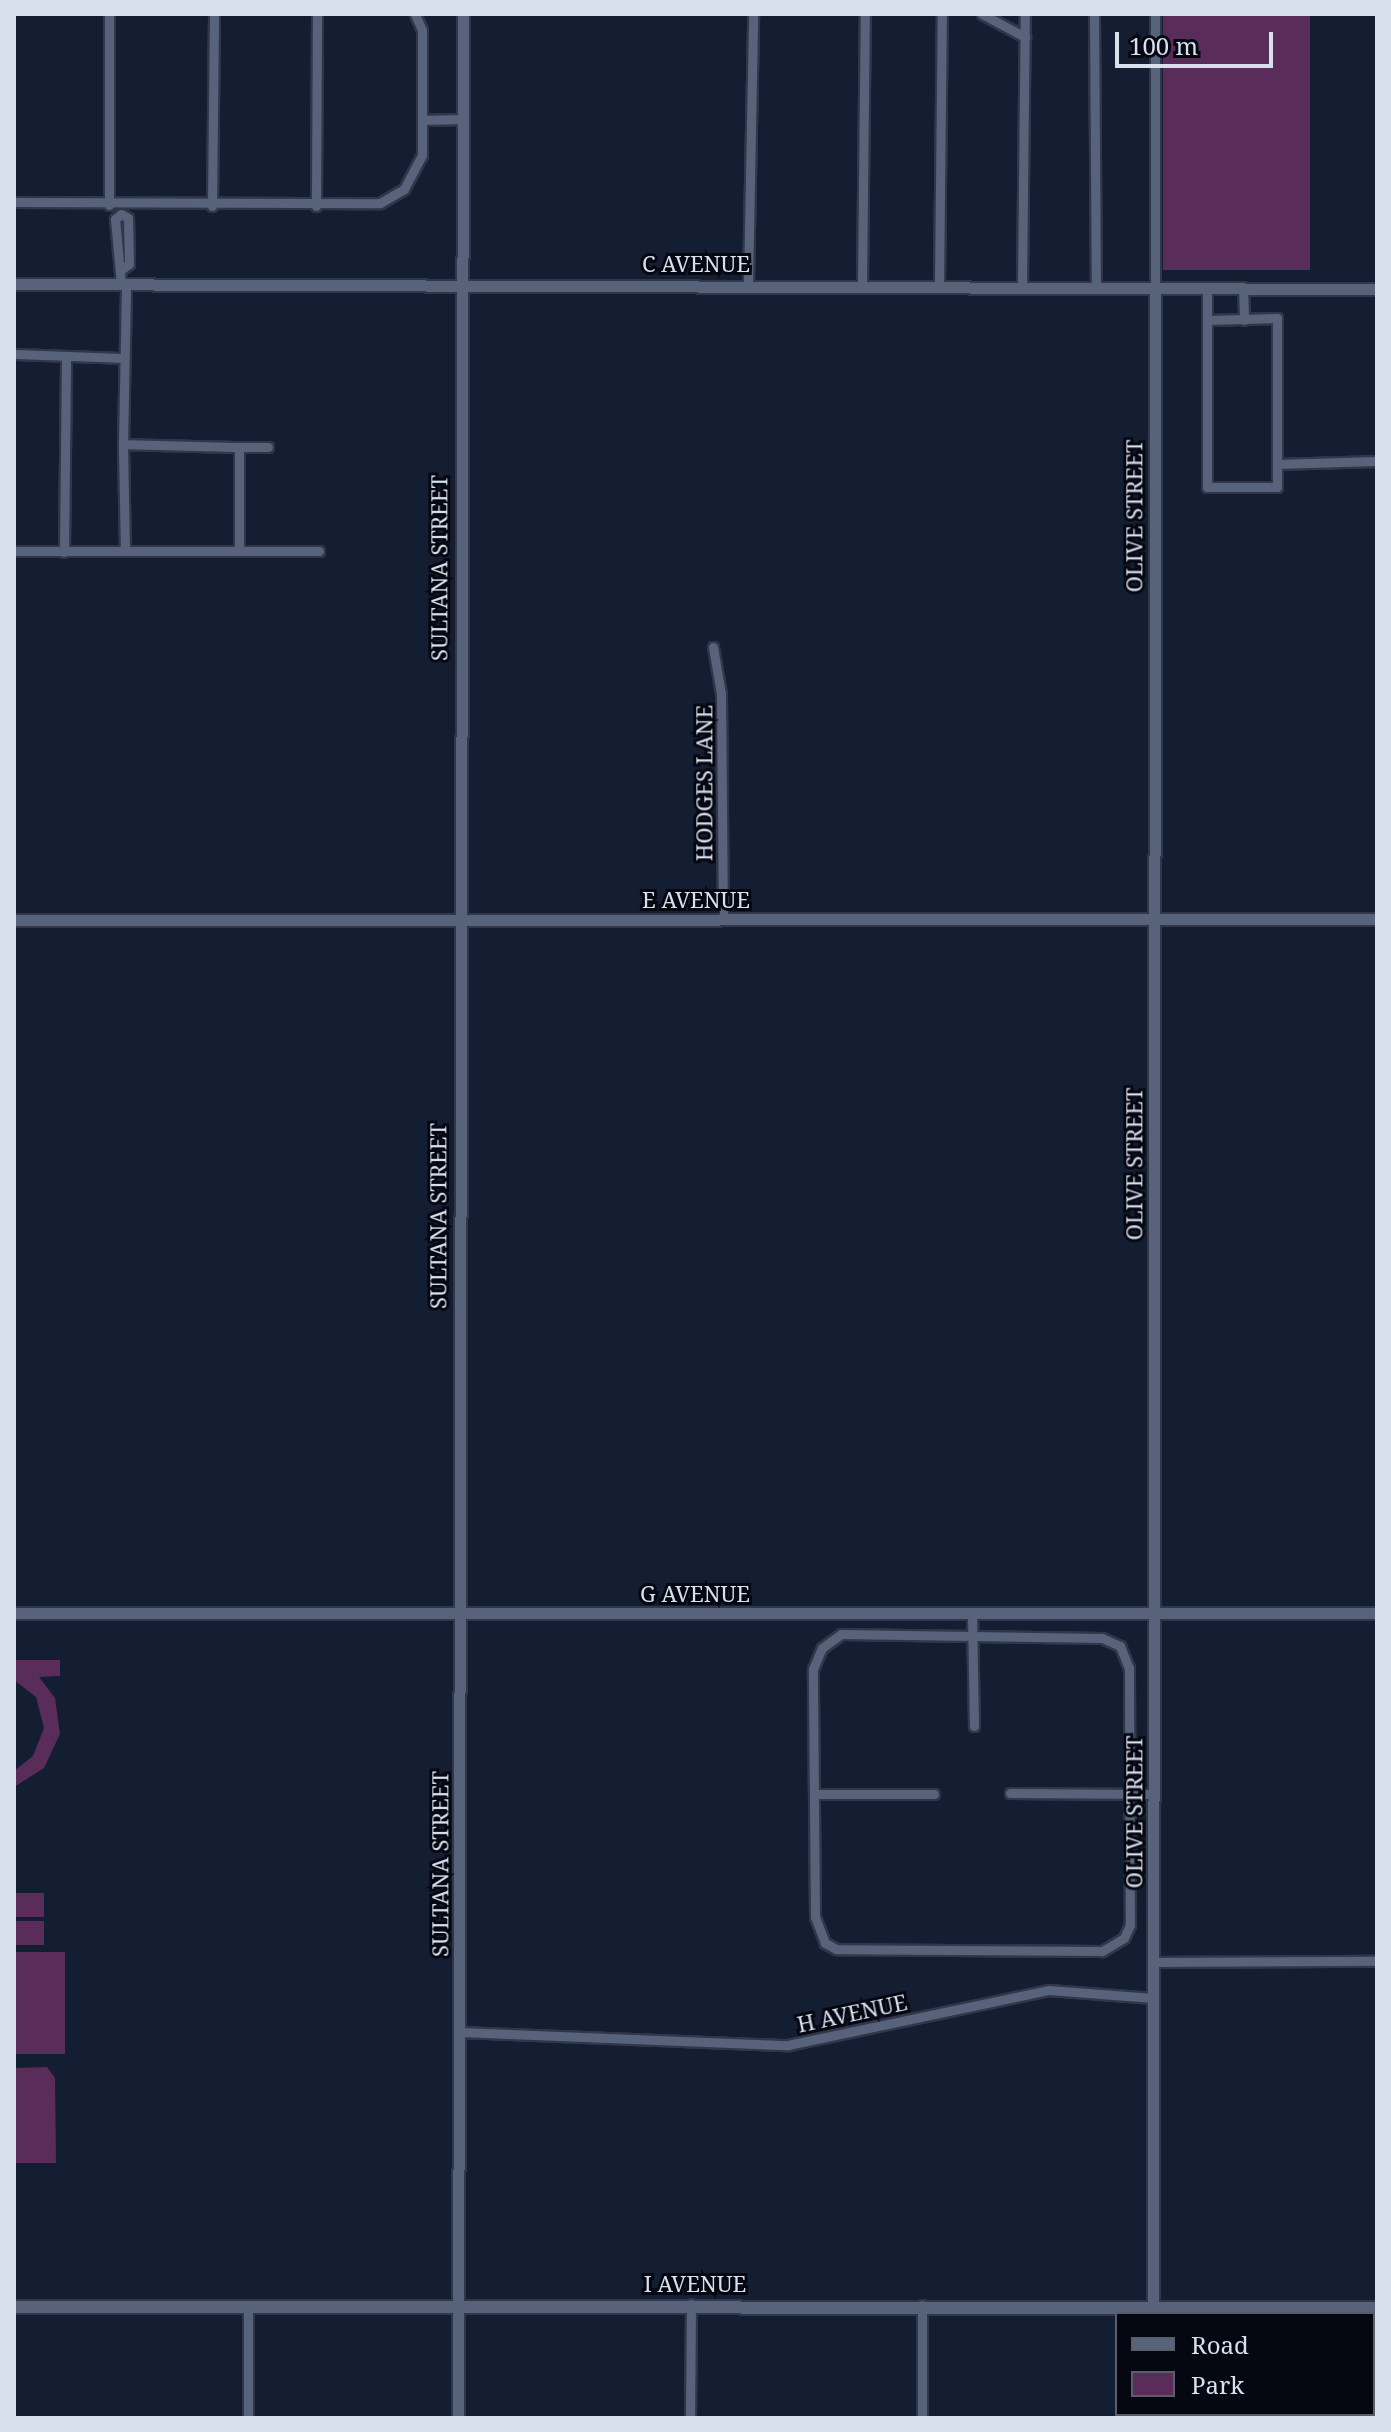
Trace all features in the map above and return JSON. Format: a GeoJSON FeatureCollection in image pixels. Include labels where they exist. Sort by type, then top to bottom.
{"type":"FeatureCollection","features":[{"type":"Feature","properties":{"kind":"main road","name":"I AVENUE"},"geometry":{"type":"LineString","coordinates":[[14,2307],[691,2304],[1153,2310],[1352,2311],[1377,2308]]}},
{"type":"Feature","properties":{"kind":"street"},"geometry":{"type":"LineString","coordinates":[[109,14],[109,205]]}},
{"type":"Feature","properties":{"kind":"street"},"geometry":{"type":"LineString","coordinates":[[212,206],[214,14]]}},
{"type":"Feature","properties":{"kind":"street"},"geometry":{"type":"LineString","coordinates":[[316,206],[317,14]]}},
{"type":"Feature","properties":{"kind":"street"},"geometry":{"type":"LineString","coordinates":[[14,202],[109,205],[121,210],[212,206],[370,206],[404,189],[422,155],[426,120],[422,30],[415,14]]}},
{"type":"Feature","properties":{"kind":"street","name":"SULTANA STREET"},"geometry":{"type":"LineString","coordinates":[[458,2418],[462,1612],[457,922],[463,14]]}},
{"type":"Feature","properties":{"kind":"street"},"geometry":{"type":"LineString","coordinates":[[748,284],[753,14]]}},
{"type":"Feature","properties":{"kind":"street"},"geometry":{"type":"LineString","coordinates":[[862,285],[865,14]]}},
{"type":"Feature","properties":{"kind":"street"},"geometry":{"type":"LineString","coordinates":[[939,285],[942,14]]}},
{"type":"Feature","properties":{"kind":"street"},"geometry":{"type":"LineString","coordinates":[[982,14],[1025,37]]}},
{"type":"Feature","properties":{"kind":"street"},"geometry":{"type":"LineString","coordinates":[[1022,285],[1025,14]]}},
{"type":"Feature","properties":{"kind":"street"},"geometry":{"type":"LineString","coordinates":[[1094,14],[1096,285]]}},
{"type":"Feature","properties":{"kind":"street","name":"OLIVE STREET"},"geometry":{"type":"LineString","coordinates":[[1153,2310],[1155,14]]}},
{"type":"Feature","properties":{"kind":"street"},"geometry":{"type":"LineString","coordinates":[[426,120],[462,119]]}},
{"type":"Feature","properties":{"kind":"street"},"geometry":{"type":"LineString","coordinates":[[121,210],[128,218],[129,264],[121,270],[124,284],[125,551]]}},
{"type":"Feature","properties":{"kind":"street","name":"C AVENUE"},"geometry":{"type":"LineString","coordinates":[[14,284],[1096,285],[1377,289]]}},
{"type":"Feature","properties":{"kind":"street"},"geometry":{"type":"LineString","coordinates":[[1207,287],[1207,320],[1207,487],[1277,487],[1277,318],[1207,320]]}},
{"type":"Feature","properties":{"kind":"street"},"geometry":{"type":"LineString","coordinates":[[1243,287],[1244,320]]}},
{"type":"Feature","properties":{"kind":"street"},"geometry":{"type":"LineString","coordinates":[[14,354],[122,358]]}},
{"type":"Feature","properties":{"kind":"street"},"geometry":{"type":"LineString","coordinates":[[64,552],[66,356]]}},
{"type":"Feature","properties":{"kind":"street"},"geometry":{"type":"LineString","coordinates":[[123,444],[268,447]]}},
{"type":"Feature","properties":{"kind":"street"},"geometry":{"type":"LineString","coordinates":[[239,447],[239,550]]}},
{"type":"Feature","properties":{"kind":"street"},"geometry":{"type":"LineString","coordinates":[[1277,464],[1377,461]]}},
{"type":"Feature","properties":{"kind":"street"},"geometry":{"type":"LineString","coordinates":[[14,551],[319,551]]}},
{"type":"Feature","properties":{"kind":"street","name":"HODGES LANE"},"geometry":{"type":"LineString","coordinates":[[713,647],[721,694],[723,919]]}},
{"type":"Feature","properties":{"kind":"street","name":"E AVENUE"},"geometry":{"type":"LineString","coordinates":[[14,920],[457,922],[1154,916],[1377,919]]}},
{"type":"Feature","properties":{"kind":"street","name":"G AVENUE"},"geometry":{"type":"LineString","coordinates":[[14,1613],[1377,1613]]}},
{"type":"Feature","properties":{"kind":"street"},"geometry":{"type":"LineString","coordinates":[[972,1613],[974,1726]]}},
{"type":"Feature","properties":{"kind":"street"},"geometry":{"type":"LineString","coordinates":[[841,1634],[1102,1638],[1120,1646],[1129,1668],[1130,1925],[1114,1947],[1086,1951],[836,1949],[825,1943],[815,1917],[815,1794],[813,1669],[822,1648],[841,1634]]}},
{"type":"Feature","properties":{"kind":"street"},"geometry":{"type":"LineString","coordinates":[[1010,1793],[1154,1794]]}},
{"type":"Feature","properties":{"kind":"street"},"geometry":{"type":"LineString","coordinates":[[815,1794],[934,1794]]}},
{"type":"Feature","properties":{"kind":"street"},"geometry":{"type":"LineString","coordinates":[[1154,1962],[1377,1961]]}},
{"type":"Feature","properties":{"kind":"street","name":"H AVENUE"},"geometry":{"type":"LineString","coordinates":[[459,2032],[788,2045],[1049,1990],[1153,1998]]}},
{"type":"Feature","properties":{"kind":"street"},"geometry":{"type":"LineString","coordinates":[[690,2418],[691,2304]]}},
{"type":"Feature","properties":{"kind":"street"},"geometry":{"type":"LineString","coordinates":[[248,2305],[248,2418]]}},
{"type":"Feature","properties":{"kind":"street"},"geometry":{"type":"LineString","coordinates":[[922,2305],[922,2418]]}},
{"type":"Feature","properties":{"kind":"green space"},"geometry":{"type":"Polygon","coordinates":[[[1163,14],[1310,14],[1310,270],[1163,270],[1163,14]]]}},
{"type":"Feature","properties":{"kind":"green space"},"geometry":{"type":"Polygon","coordinates":[[[14,1660],[60,1660],[60,1676],[39,1677],[55,1698],[60,1734],[44,1768],[14,1787],[14,1771],[33,1756],[44,1728],[36,1697],[14,1680],[14,1660]]]}},
{"type":"Feature","properties":{"kind":"green space"},"geometry":{"type":"Polygon","coordinates":[[[14,1893],[44,1893],[44,1917],[14,1917],[14,1893]]]}},
{"type":"Feature","properties":{"kind":"green space"},"geometry":{"type":"Polygon","coordinates":[[[14,1921],[44,1921],[44,1945],[14,1945],[14,1921]]]}},
{"type":"Feature","properties":{"kind":"green space"},"geometry":{"type":"Polygon","coordinates":[[[14,1952],[65,1952],[65,2054],[14,2054],[14,1952]]]}},
{"type":"Feature","properties":{"kind":"green space"},"geometry":{"type":"Polygon","coordinates":[[[47,2067],[55,2078],[56,2163],[14,2163],[14,2068],[47,2067]]]}}]}
